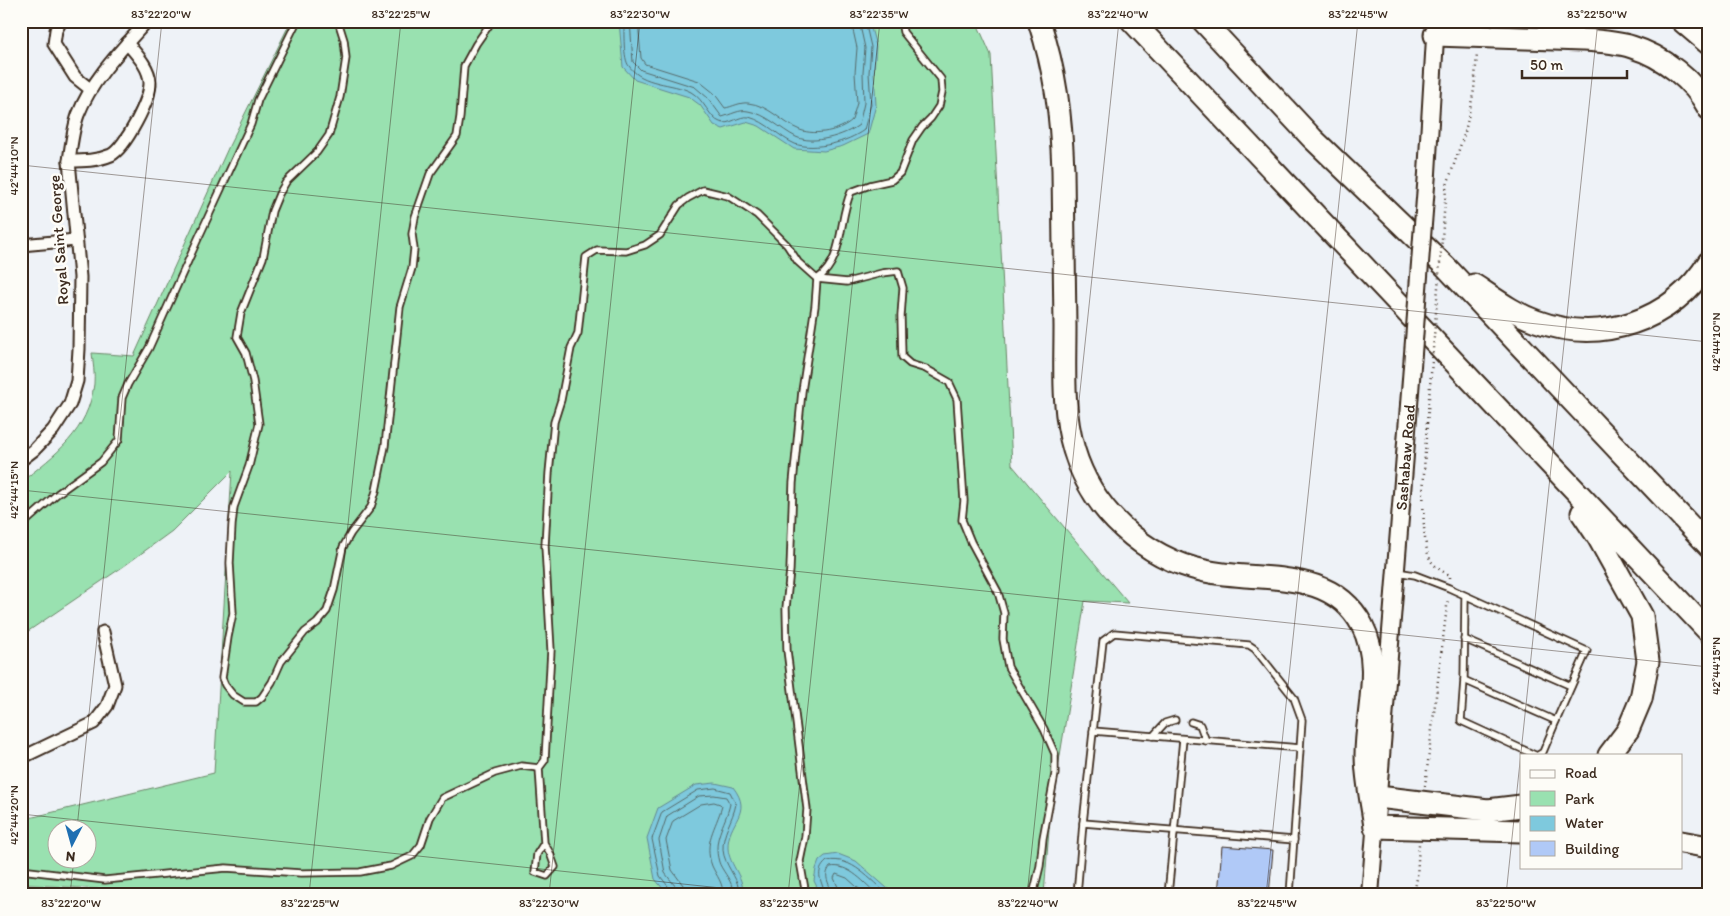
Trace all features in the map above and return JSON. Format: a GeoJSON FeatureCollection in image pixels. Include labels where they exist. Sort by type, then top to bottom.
{"type":"FeatureCollection","features":[{"type":"Feature","properties":{"kind":"highway"},"geometry":{"type":"LineString","coordinates":[[1039,21],[1050,54],[1055,77],[1061,125],[1064,170],[1065,400],[1068,428],[1078,462],[1094,494],[1118,523],[1131,535],[1160,555],[1204,571],[1310,583],[1332,593],[1351,609],[1367,636],[1372,662],[1366,756],[1375,827],[1520,831]]}},
{"type":"Feature","properties":{"kind":"highway"},"geometry":{"type":"LineString","coordinates":[[1132,21],[1709,632]]}},
{"type":"Feature","properties":{"kind":"highway"},"geometry":{"type":"LineString","coordinates":[[1203,21],[1312,138],[1446,267],[1709,546]]}},
{"type":"Feature","properties":{"kind":"highway"},"geometry":{"type":"LineString","coordinates":[[1682,21],[1709,44]]}},
{"type":"Feature","properties":{"kind":"highway"},"geometry":{"type":"LineString","coordinates":[[1435,28],[1478,36],[1606,42],[1631,46],[1653,56],[1672,68],[1691,85],[1709,108]]}},
{"type":"Feature","properties":{"kind":"highway"},"geometry":{"type":"LineString","coordinates":[[1446,267],[1518,314],[1537,322],[1562,328],[1600,330],[1625,325],[1650,316],[1670,304],[1690,287],[1709,262]]}},
{"type":"Feature","properties":{"kind":"highway"},"geometry":{"type":"LineString","coordinates":[[1543,458],[1560,486],[1577,504],[1598,537],[1642,616],[1648,661],[1641,699],[1628,730],[1610,754]]}},
{"type":"Feature","properties":{"kind":"highway"},"geometry":{"type":"LineString","coordinates":[[1378,797],[1488,810],[1520,806]]}},
{"type":"Feature","properties":{"kind":"highway"},"geometry":{"type":"LineString","coordinates":[[1682,842],[1709,846]]}},
{"type":"Feature","properties":{"kind":"main road","name":"Sashabaw Road"},"geometry":{"type":"LineString","coordinates":[[1370,895],[1410,405],[1427,173],[1435,28]]}},
{"type":"Feature","properties":{"kind":"street"},"geometry":{"type":"LineString","coordinates":[[61,21],[56,30],[54,44],[75,77],[90,89]]}},
{"type":"Feature","properties":{"kind":"street","name":"Royal Saint George"},"geometry":{"type":"LineString","coordinates":[[21,460],[34,450],[53,430],[70,404],[77,380],[80,277],[69,161],[71,142],[78,116],[90,89],[147,21]]}},
{"type":"Feature","properties":{"kind":"street"},"geometry":{"type":"LineString","coordinates":[[69,161],[94,160],[112,155],[121,146],[147,99],[150,82],[144,63],[127,43]]}},
{"type":"Feature","properties":{"kind":"street"},"geometry":{"type":"LineString","coordinates":[[21,245],[76,240]]}},
{"type":"Feature","properties":{"kind":"street"},"geometry":{"type":"LineString","coordinates":[[21,758],[94,723],[107,706],[115,685],[103,632]]}},
{"type":"Feature","properties":{"kind":"lane"},"geometry":{"type":"LineString","coordinates":[[21,526],[57,494],[101,462],[119,440],[122,398],[149,348],[196,241],[251,124],[258,100],[298,21]]}},
{"type":"Feature","properties":{"kind":"lane"},"geometry":{"type":"LineString","coordinates":[[338,21],[344,40],[346,58],[340,97],[329,135],[317,152],[286,182],[279,194],[272,211],[263,258],[241,313],[237,337],[246,353],[254,381],[259,424],[250,466],[234,507],[230,563],[233,613],[222,678],[233,695],[244,702],[256,702],[262,697],[272,682],[281,662],[306,632],[317,623],[326,610],[334,590],[343,547],[371,507],[385,446],[400,307],[412,268],[414,249],[412,234],[415,217],[430,174],[457,136],[464,66],[492,21]]}},
{"type":"Feature","properties":{"kind":"lane"},"geometry":{"type":"LineString","coordinates":[[817,279],[824,274],[838,245],[842,231],[845,204],[851,192],[892,180],[900,174],[912,140],[939,106],[942,92],[941,79],[903,32],[901,21]]}},
{"type":"Feature","properties":{"kind":"lane"},"geometry":{"type":"LineString","coordinates":[[544,844],[537,854],[535,872],[547,876],[555,867],[550,853],[544,844],[539,768],[545,760],[551,650],[545,546],[548,473],[554,422],[561,400],[571,348],[578,333],[586,257],[597,250],[626,251],[645,245],[660,235],[679,205],[703,190],[728,196],[757,215],[787,245],[798,262],[817,279],[846,282],[898,271],[903,288],[901,316],[902,357],[910,364],[926,369],[949,382],[956,399],[964,501],[962,520],[998,592],[1004,613],[1003,639],[1008,666],[1056,754],[1056,774],[1033,895]]}},
{"type":"Feature","properties":{"kind":"lane"},"geometry":{"type":"LineString","coordinates":[[806,895],[800,861],[805,837],[807,809],[788,658],[786,608],[790,570],[793,483],[802,391],[816,306],[817,279]]}},
{"type":"Feature","properties":{"kind":"lane"},"geometry":{"type":"LineString","coordinates":[[1395,571],[1415,575],[1449,588],[1587,651],[1543,752],[1538,754]]}},
{"type":"Feature","properties":{"kind":"lane"},"geometry":{"type":"LineString","coordinates":[[1465,596],[1464,680],[1461,721],[1534,754]]}},
{"type":"Feature","properties":{"kind":"lane"},"geometry":{"type":"LineString","coordinates":[[1077,895],[1103,641],[1114,634],[1249,645],[1294,698],[1302,720],[1290,895]]}},
{"type":"Feature","properties":{"kind":"lane"},"geometry":{"type":"LineString","coordinates":[[1464,640],[1571,686]]}},
{"type":"Feature","properties":{"kind":"lane"},"geometry":{"type":"LineString","coordinates":[[1464,680],[1556,721]]}},
{"type":"Feature","properties":{"kind":"lane"},"geometry":{"type":"LineString","coordinates":[[1153,736],[1165,723],[1175,720]]}},
{"type":"Feature","properties":{"kind":"lane"},"geometry":{"type":"LineString","coordinates":[[1191,722],[1200,725],[1206,741]]}},
{"type":"Feature","properties":{"kind":"lane"},"geometry":{"type":"LineString","coordinates":[[1093,731],[1300,748]]}},
{"type":"Feature","properties":{"kind":"lane"},"geometry":{"type":"LineString","coordinates":[[1168,895],[1183,739]]}},
{"type":"Feature","properties":{"kind":"lane"},"geometry":{"type":"LineString","coordinates":[[21,870],[105,880],[226,868],[301,873],[360,872],[391,866],[412,856],[421,845],[430,818],[442,798],[495,773],[521,766],[539,768]]}},
{"type":"Feature","properties":{"kind":"lane"},"geometry":{"type":"LineString","coordinates":[[1083,823],[1294,840]]}},
{"type":"Feature","properties":{"kind":"path"},"geometry":{"type":"LineString","coordinates":[[1425,786],[1450,575],[1440,570],[1431,561],[1425,537],[1424,475],[1427,423],[1446,189],[1464,132],[1474,90],[1478,36]]}},
{"type":"Feature","properties":{"kind":"path"},"geometry":{"type":"LineString","coordinates":[[1414,895],[1418,878],[1420,840]]}},
{"type":"Feature","properties":{"kind":"green space"},"geometry":{"type":"Polygon","coordinates":[[[291,21],[976,21],[991,55],[1012,465],[1128,603],[1085,601],[1050,817],[1044,895],[191,895],[21,884],[21,820],[214,773],[232,471],[172,531],[21,636],[21,482],[58,451],[77,429],[85,416],[91,401],[94,384],[92,353],[134,356],[229,146],[291,21]]]}},
{"type":"Feature","properties":{"kind":"water"},"geometry":{"type":"Polygon","coordinates":[[[619,21],[869,21],[876,46],[874,73],[876,105],[868,134],[843,146],[824,151],[794,149],[759,126],[746,122],[723,129],[714,125],[700,105],[689,97],[635,80],[623,67],[619,21]]]}},
{"type":"Feature","properties":{"kind":"water"},"geometry":{"type":"Polygon","coordinates":[[[715,783],[733,787],[739,796],[741,804],[738,818],[731,831],[728,848],[731,861],[742,883],[742,895],[668,895],[655,879],[647,838],[658,808],[696,785],[715,783]]]}},
{"type":"Feature","properties":{"kind":"water"},"geometry":{"type":"Polygon","coordinates":[[[838,854],[856,861],[895,895],[821,895],[814,881],[819,861],[825,856],[838,854]]]}},
{"type":"Feature","properties":{"kind":"building"},"geometry":{"type":"Polygon","coordinates":[[[1222,846],[1273,850],[1269,895],[1218,895],[1222,846]]]}}]}
